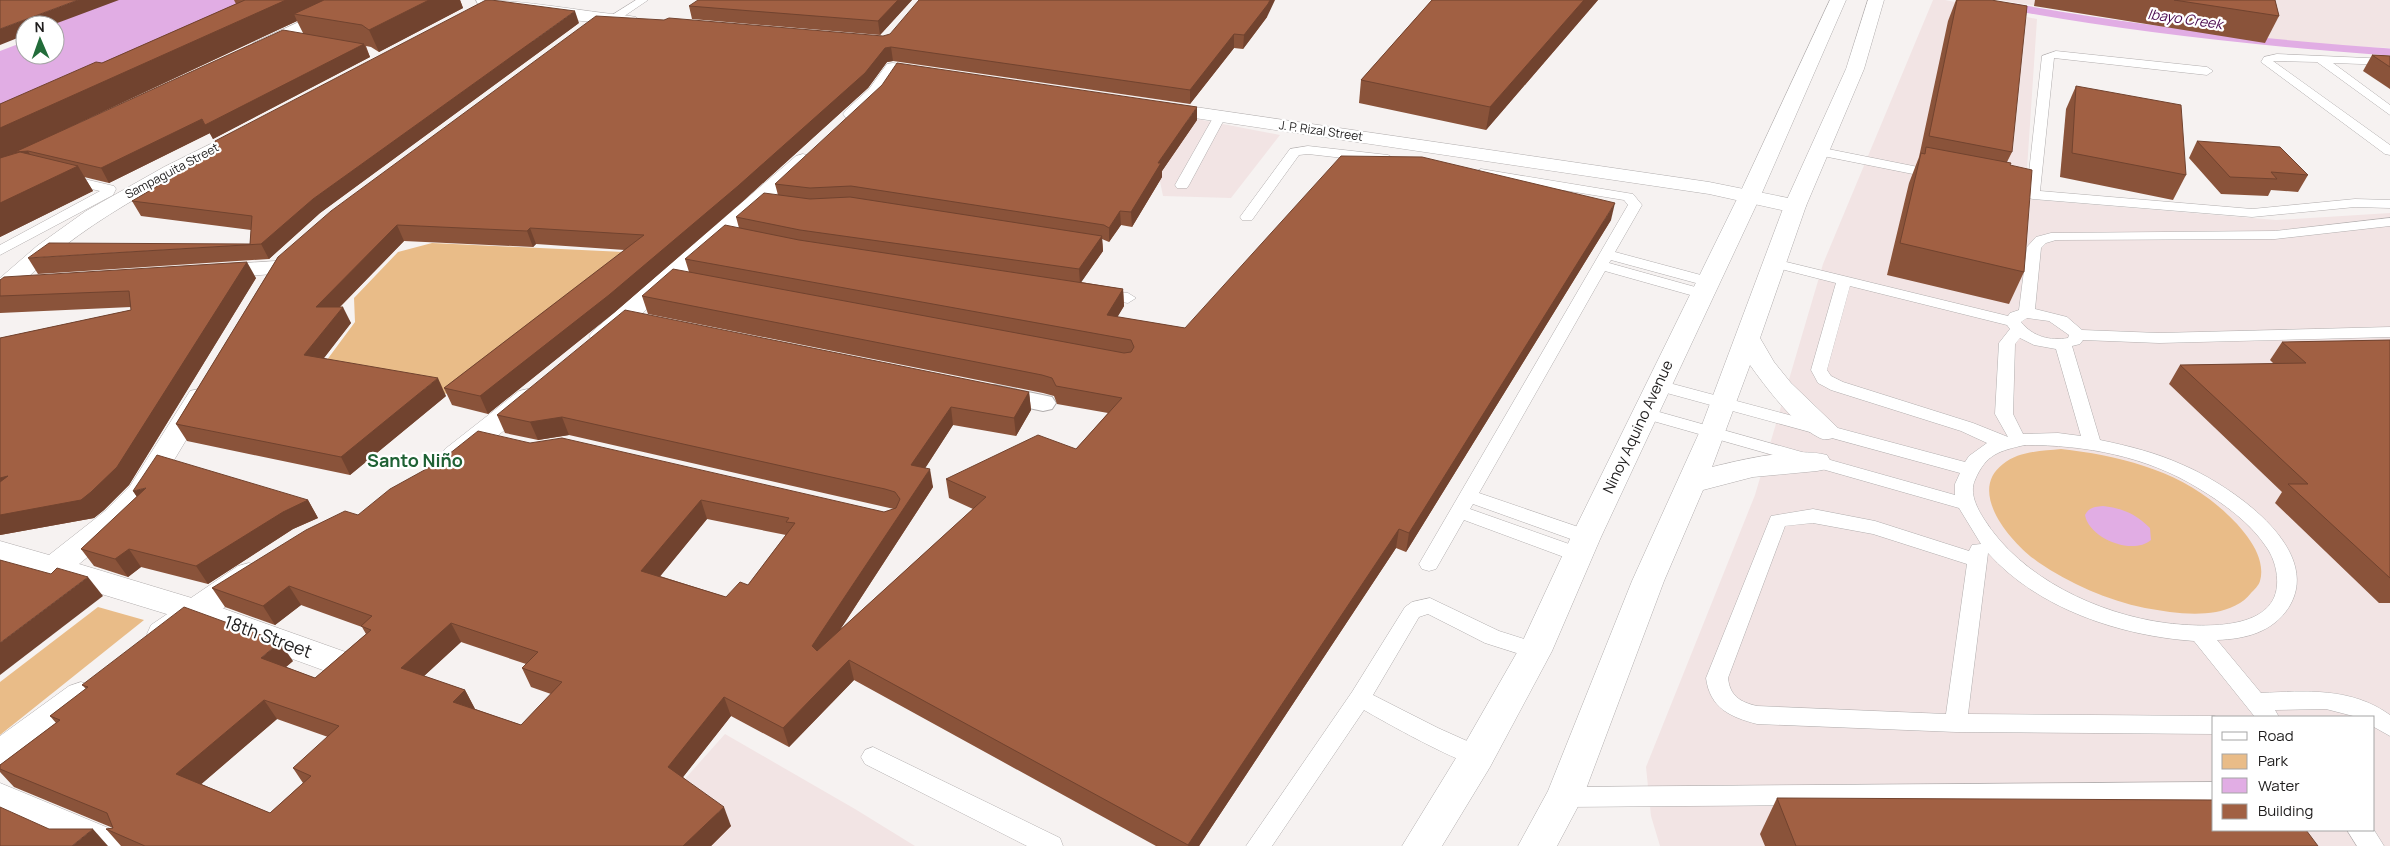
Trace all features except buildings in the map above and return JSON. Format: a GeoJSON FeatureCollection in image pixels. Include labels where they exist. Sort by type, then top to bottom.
{"type":"FeatureCollection","features":[{"type":"Feature","properties":{"kind":"street"},"geometry":{"type":"LineString","coordinates":[[246,53],[290,38],[360,0]]}},
{"type":"Feature","properties":{"kind":"street","name":"Ninoy Aquino Avenue"},"geometry":{"type":"LineString","coordinates":[[1421,846],[1477,756],[1535,651],[1582,546],[1704,287],[1750,195],[1838,0]]}},
{"type":"Feature","properties":{"kind":"street"},"geometry":{"type":"LineString","coordinates":[[1537,846],[1564,797],[1648,581],[1692,483],[1718,418],[1795,206],[1855,69],[1876,0]]}},
{"type":"Feature","properties":{"kind":"street"},"geometry":{"type":"LineString","coordinates":[[469,13],[491,1],[607,19],[651,23]]}},
{"type":"Feature","properties":{"kind":"street"},"geometry":{"type":"LineString","coordinates":[[578,36],[607,19]]}},
{"type":"Feature","properties":{"kind":"street"},"geometry":{"type":"LineString","coordinates":[[587,349],[625,318],[680,280],[731,236],[767,202],[826,139],[876,93],[898,64]]}},
{"type":"Feature","properties":{"kind":"street","name":"J. P. Rizal Street"},"geometry":{"type":"LineString","coordinates":[[1145,105],[1750,195],[1795,206]]}},
{"type":"Feature","properties":{"kind":"street","name":"Sampaguita Street"},"geometry":{"type":"LineString","coordinates":[[2,287],[70,231],[124,196],[267,121]]}},
{"type":"Feature","properties":{"kind":"street"},"geometry":{"type":"LineString","coordinates":[[196,273],[282,262],[260,294]]}},
{"type":"Feature","properties":{"kind":"street"},"geometry":{"type":"LineString","coordinates":[[2,287],[46,282]]}},
{"type":"Feature","properties":{"kind":"street"},"geometry":{"type":"LineString","coordinates":[[625,318],[654,324]]}},
{"type":"Feature","properties":{"kind":"street"},"geometry":{"type":"LineString","coordinates":[[1748,337],[1760,363],[1776,384],[1797,407],[1827,431]]}},
{"type":"Feature","properties":{"kind":"street"},"geometry":{"type":"LineString","coordinates":[[53,569],[116,518],[140,493],[210,379]]}},
{"type":"Feature","properties":{"kind":"street"},"geometry":{"type":"LineString","coordinates":[[436,472],[549,380]]}},
{"type":"Feature","properties":{"kind":"street"},"geometry":{"type":"LineString","coordinates":[[975,389],[1043,403]]}},
{"type":"Feature","properties":{"kind":"street"},"geometry":{"type":"LineString","coordinates":[[479,437],[512,445]]}},
{"type":"Feature","properties":{"kind":"street"},"geometry":{"type":"LineString","coordinates":[[1692,483],[1719,474],[1748,468],[1779,463],[1817,462]]}},
{"type":"Feature","properties":{"kind":"street"},"geometry":{"type":"LineString","coordinates":[[0,552],[194,610]]}},
{"type":"Feature","properties":{"kind":"street"},"geometry":{"type":"LineString","coordinates":[[140,651],[194,610],[273,559]]}},
{"type":"Feature","properties":{"kind":"street","name":"18th Street"},"geometry":{"type":"LineString","coordinates":[[194,610],[342,664]]}},
{"type":"Feature","properties":{"kind":"street"},"geometry":{"type":"LineString","coordinates":[[0,756],[109,675]]}},
{"type":"Feature","properties":{"kind":"street"},"geometry":{"type":"LineString","coordinates":[[0,799],[109,846]]}},
{"type":"Feature","properties":{"kind":"lane"},"geometry":{"type":"LineString","coordinates":[[607,19],[643,0]]}},
{"type":"Feature","properties":{"kind":"lane"},"geometry":{"type":"LineString","coordinates":[[2033,196],[2048,56],[2056,54],[2207,71]]}},
{"type":"Feature","properties":{"kind":"lane"},"geometry":{"type":"LineString","coordinates":[[2390,62],[2276,57],[2268,59],[2267,62],[2390,151]]}},
{"type":"Feature","properties":{"kind":"lane"},"geometry":{"type":"LineString","coordinates":[[2320,60],[2390,111]]}},
{"type":"Feature","properties":{"kind":"lane"},"geometry":{"type":"LineString","coordinates":[[1182,185],[1220,116]]}},
{"type":"Feature","properties":{"kind":"lane"},"geometry":{"type":"LineString","coordinates":[[1247,217],[1295,152],[1308,150],[1406,161]]}},
{"type":"Feature","properties":{"kind":"lane"},"geometry":{"type":"LineString","coordinates":[[1818,151],[1955,179]]}},
{"type":"Feature","properties":{"kind":"lane"},"geometry":{"type":"LineString","coordinates":[[1429,564],[1602,259],[1635,205],[1628,198],[1464,170]]}},
{"type":"Feature","properties":{"kind":"lane"},"geometry":{"type":"LineString","coordinates":[[0,251],[108,192],[109,189],[54,176]]}},
{"type":"Feature","properties":{"kind":"lane"},"geometry":{"type":"LineString","coordinates":[[1994,187],[2033,196],[2252,213],[2355,203],[2390,204]]}},
{"type":"Feature","properties":{"kind":"lane"},"geometry":{"type":"LineString","coordinates":[[2027,313],[2034,247],[2041,240],[2056,236],[2275,235],[2390,222]]}},
{"type":"Feature","properties":{"kind":"lane"},"geometry":{"type":"LineString","coordinates":[[1602,259],[1704,287]]}},
{"type":"Feature","properties":{"kind":"lane"},"geometry":{"type":"LineString","coordinates":[[1774,263],[2015,326],[2030,338],[2047,344],[2070,340],[2390,332]]}},
{"type":"Feature","properties":{"kind":"lane"},"geometry":{"type":"LineString","coordinates":[[1844,280],[1819,370],[1824,379],[1837,386],[2010,442]]}},
{"type":"Feature","properties":{"kind":"lane"},"geometry":{"type":"LineString","coordinates":[[1091,293],[1128,298]]}},
{"type":"Feature","properties":{"kind":"lane"},"geometry":{"type":"LineString","coordinates":[[2010,442],[2004,414],[2007,343],[2015,326],[2016,316],[2027,313],[2058,318],[2071,326],[2070,340],[2092,442]]}},
{"type":"Feature","properties":{"kind":"lane"},"geometry":{"type":"LineString","coordinates":[[1658,385],[1718,418],[1817,462],[1966,504]]}},
{"type":"Feature","properties":{"kind":"lane"},"geometry":{"type":"LineString","coordinates":[[1645,413],[1718,418],[1827,431],[1968,469]]}},
{"type":"Feature","properties":{"kind":"lane"},"geometry":{"type":"LineString","coordinates":[[2052,438],[2092,442],[2135,452],[2177,469],[2217,491],[2250,517],[2274,544],[2287,572],[2286,597],[2270,617],[2241,630],[2200,634],[2156,629],[2118,619],[2064,598],[2016,567],[1982,535],[1966,504],[1964,486],[1968,469],[1982,454],[2010,442],[2052,438]]}},
{"type":"Feature","properties":{"kind":"lane"},"geometry":{"type":"LineString","coordinates":[[1464,504],[1582,546]]}},
{"type":"Feature","properties":{"kind":"lane"},"geometry":{"type":"LineString","coordinates":[[1976,560],[1875,528],[1813,516],[1778,521],[1717,678],[1717,689],[1725,702],[1740,711],[1757,715],[1956,723],[2212,725]]}},
{"type":"Feature","properties":{"kind":"lane"},"geometry":{"type":"LineString","coordinates":[[1956,723],[1976,560],[1982,535]]}},
{"type":"Feature","properties":{"kind":"lane"},"geometry":{"type":"LineString","coordinates":[[1258,846],[1360,698],[1412,612],[1420,607],[1430,606],[1492,636],[1535,651]]}},
{"type":"Feature","properties":{"kind":"lane"},"geometry":{"type":"LineString","coordinates":[[2200,634],[2262,710],[2325,699],[2342,701],[2361,707],[2375,716]]}},
{"type":"Feature","properties":{"kind":"lane"},"geometry":{"type":"LineString","coordinates":[[1360,698],[1430,735],[1477,756]]}},
{"type":"Feature","properties":{"kind":"lane"},"geometry":{"type":"LineString","coordinates":[[2375,716],[2390,726]]}},
{"type":"Feature","properties":{"kind":"lane"},"geometry":{"type":"LineString","coordinates":[[874,757],[1051,846]]}},
{"type":"Feature","properties":{"kind":"lane"},"geometry":{"type":"LineString","coordinates":[[1564,797],[2212,792]]}},
{"type":"Feature","properties":{"kind":"lane"},"geometry":{"type":"LineString","coordinates":[[2360,831],[2372,846]]}},
{"type":"Feature","properties":{"kind":"shaded area"},"geometry":{"type":"Polygon","coordinates":[[[1933,0],[1945,0],[2037,19],[2025,199],[2276,220],[2390,213],[2390,846],[1660,846],[1651,816],[1646,767],[1755,495],[1823,264],[1933,0]]]}},
{"type":"Feature","properties":{"kind":"shaded area"},"geometry":{"type":"Polygon","coordinates":[[[2000,0],[2390,0],[2390,48],[2265,43],[2000,0]]]}},
{"type":"Feature","properties":{"kind":"shaded area"},"geometry":{"type":"Polygon","coordinates":[[[1145,109],[1280,135],[1231,198],[1163,196],[1145,109]]]}},
{"type":"Feature","properties":{"kind":"shaded area"},"geometry":{"type":"Polygon","coordinates":[[[725,734],[855,809],[915,846],[625,846],[725,734]]]}},
{"type":"Feature","properties":{"kind":"green space"},"geometry":{"type":"Polygon","coordinates":[[[432,243],[645,253],[454,395],[318,372],[355,322],[354,298],[398,252],[432,243]]]}},
{"type":"Feature","properties":{"kind":"green space"},"geometry":{"type":"Polygon","coordinates":[[[2061,449],[2103,455],[2144,466],[2183,482],[2201,493],[2226,513],[2249,539],[2255,549],[2261,570],[2258,586],[2244,600],[2226,610],[2189,614],[2145,608],[2103,596],[2063,577],[2038,562],[2016,543],[1997,517],[1991,503],[1989,489],[1993,476],[2003,464],[2016,456],[2031,452],[2061,449]]]}},
{"type":"Feature","properties":{"kind":"green space"},"geometry":{"type":"Polygon","coordinates":[[[98,607],[144,620],[0,735],[0,682],[98,607]]]}},
{"type":"Feature","properties":{"kind":"water"},"geometry":{"type":"Polygon","coordinates":[[[113,0],[266,0],[0,118],[0,51],[15,45],[15,65],[65,65],[65,20],[113,0]]]}},
{"type":"Feature","properties":{"kind":"water"},"geometry":{"type":"Polygon","coordinates":[[[2103,506],[2123,510],[2134,515],[2150,528],[2151,540],[2133,546],[2123,545],[2112,542],[2094,531],[2085,515],[2090,509],[2103,506]]]}},
{"type":"Feature","properties":{"kind":"waterway","name":"Ibayo Creek"},"geometry":{"type":"LineString","coordinates":[[2014,7],[2202,35],[2390,52]]}},
{"type":"Feature","properties":{"kind":"district","name":"Santo Niño"},"geometry":{"type":"Point","coordinates":[415,461]}}]}
